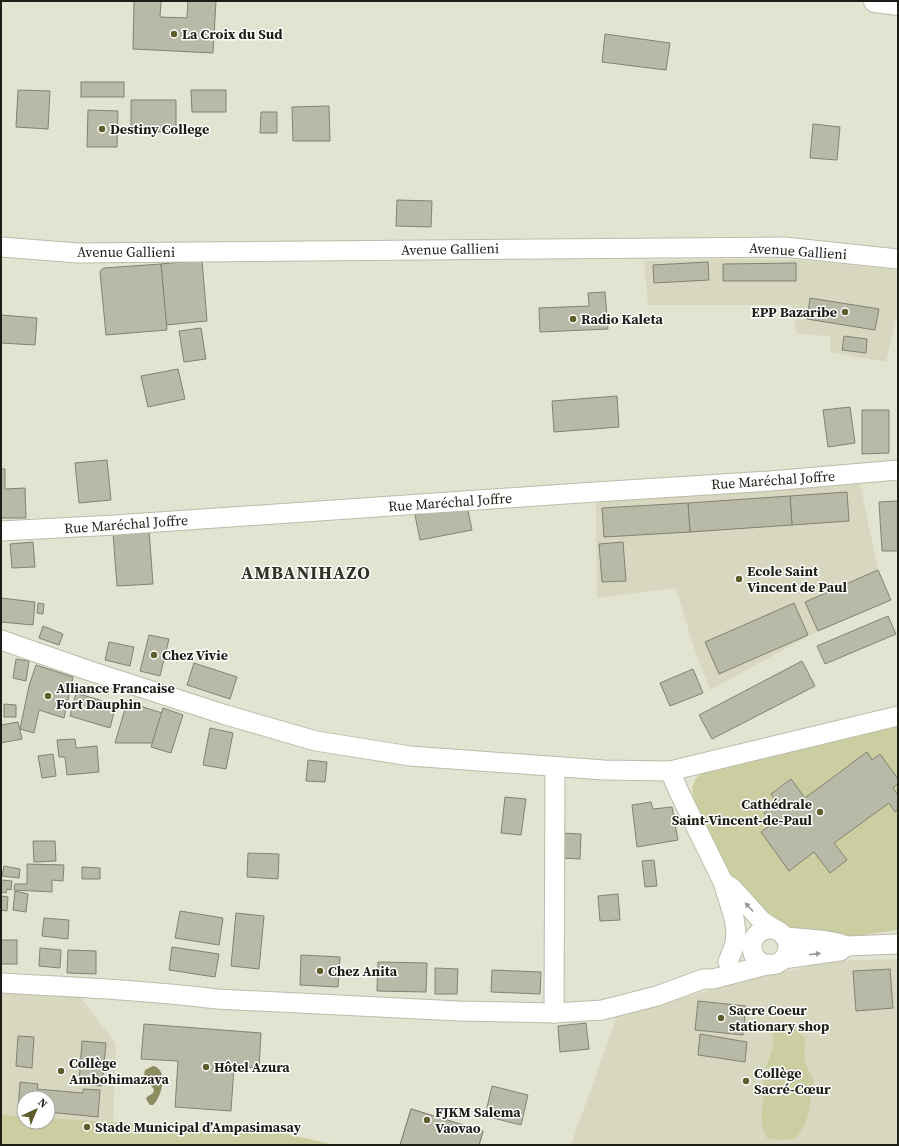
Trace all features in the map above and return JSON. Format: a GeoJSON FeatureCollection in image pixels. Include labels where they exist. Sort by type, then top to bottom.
{"type":"FeatureCollection","features":[{"type":"Feature","properties":{"kind":"main road"},"geometry":{"type":"LineString","coordinates":[[875,1],[898,4]]}},
{"type":"Feature","properties":{"kind":"street","name":"Avenue Gallieni"},"geometry":{"type":"LineString","coordinates":[[1,248],[86,253],[784,247],[898,259]]}},
{"type":"Feature","properties":{"kind":"street","name":"Rue Maréchal Joffre"},"geometry":{"type":"LineString","coordinates":[[1,531],[770,481],[898,470]]}},
{"type":"Feature","properties":{"kind":"street"},"geometry":{"type":"LineString","coordinates":[[1,640],[90,672],[196,706],[316,741],[410,756],[604,770],[670,771],[898,716]]}},
{"type":"Feature","properties":{"kind":"street"},"geometry":{"type":"LineString","coordinates":[[554,1013],[555,767]]}},
{"type":"Feature","properties":{"kind":"street"},"geometry":{"type":"LineString","coordinates":[[670,771],[723,882],[734,918],[736,932],[735,944],[728,962]]}},
{"type":"Feature","properties":{"kind":"street"},"geometry":{"type":"LineString","coordinates":[[723,882],[732,888],[762,921],[780,933],[788,948],[777,962]]}},
{"type":"Feature","properties":{"kind":"street"},"geometry":{"type":"LineString","coordinates":[[734,918],[753,943],[753,950],[757,959],[761,962],[777,962]]}},
{"type":"Feature","properties":{"kind":"street"},"geometry":{"type":"LineString","coordinates":[[703,979],[710,972],[728,962],[753,943],[760,932],[770,929],[780,933],[825,940],[847,946],[898,944]]}},
{"type":"Feature","properties":{"kind":"street"},"geometry":{"type":"LineString","coordinates":[[1,983],[182,995],[217,999],[459,1011],[554,1013],[602,1010],[657,996],[703,979],[713,979],[777,962],[840,951],[847,946]]}},
{"type":"Feature","properties":{"kind":"shaded area","name":"EPP Bazaribe"},"geometry":{"type":"Polygon","coordinates":[[[716,259],[798,260],[898,270],[898,320],[895,320],[886,362],[830,352],[830,336],[797,334],[791,305],[648,305],[644,261],[716,259]]]}},
{"type":"Feature","properties":{"kind":"shaded area","name":"Ecole Saint Vincent de Paul"},"geometry":{"type":"Polygon","coordinates":[[[860,484],[878,570],[891,600],[818,631],[710,690],[693,645],[676,588],[597,598],[596,501],[860,484]]]}},
{"type":"Feature","properties":{"kind":"shaded area"},"geometry":{"type":"Polygon","coordinates":[[[898,724],[898,930],[848,937],[796,931],[775,920],[742,891],[720,858],[694,804],[692,787],[696,778],[705,772],[898,724]]]}},
{"type":"Feature","properties":{"kind":"shaded area","name":"Collège Sacré-Cœur"},"geometry":{"type":"Polygon","coordinates":[[[898,959],[898,1145],[571,1145],[617,1016],[750,979],[834,961],[898,959]]]}},
{"type":"Feature","properties":{"kind":"shaded area","name":"Collège Ambohimazava"},"geometry":{"type":"Polygon","coordinates":[[[1,993],[80,997],[116,1044],[113,1123],[56,1119],[56,1090],[16,1090],[16,1116],[1,1115],[1,993]]]}},
{"type":"Feature","properties":{"kind":"shaded area"},"geometry":{"type":"Polygon","coordinates":[[[783,1025],[797,1030],[805,1038],[805,1060],[813,1079],[814,1087],[811,1094],[808,1114],[802,1129],[794,1139],[777,1140],[767,1138],[764,1133],[762,1113],[764,1076],[773,1044],[772,1034],[777,1028],[783,1025]]]}},
{"type":"Feature","properties":{"kind":"shaded area"},"geometry":{"type":"Polygon","coordinates":[[[153,1066],[158,1068],[161,1072],[162,1084],[159,1096],[153,1105],[150,1105],[146,1099],[153,1093],[154,1090],[145,1079],[144,1073],[145,1070],[153,1066]]]}},
{"type":"Feature","properties":{"kind":"shaded area","name":"Stade Municipal d’Ampasimasay"},"geometry":{"type":"Polygon","coordinates":[[[1,1115],[16,1116],[16,1130],[56,1130],[56,1119],[276,1132],[336,1145],[1,1145],[1,1115]]]}},
{"type":"Feature","properties":{"kind":"building","name":"La Croix du Sud"},"geometry":{"type":"Polygon","coordinates":[[[134,1],[161,1],[160,17],[187,18],[188,1],[216,1],[213,53],[133,49],[134,1]]]}},
{"type":"Feature","properties":{"kind":"building"},"geometry":{"type":"Polygon","coordinates":[[[605,34],[670,43],[666,70],[602,62],[605,34]]]}},
{"type":"Feature","properties":{"kind":"building"},"geometry":{"type":"Polygon","coordinates":[[[81,82],[124,82],[124,97],[81,97],[81,82]]]}},
{"type":"Feature","properties":{"kind":"building"},"geometry":{"type":"Polygon","coordinates":[[[18,90],[50,91],[48,129],[16,127],[18,90]]]}},
{"type":"Feature","properties":{"kind":"building"},"geometry":{"type":"Polygon","coordinates":[[[191,90],[226,90],[226,112],[192,112],[191,90]]]}},
{"type":"Feature","properties":{"kind":"building"},"geometry":{"type":"Polygon","coordinates":[[[131,100],[176,100],[176,132],[131,131],[131,100]]]}},
{"type":"Feature","properties":{"kind":"building"},"geometry":{"type":"Polygon","coordinates":[[[329,106],[330,141],[293,141],[292,107],[329,106]]]}},
{"type":"Feature","properties":{"kind":"building","name":"Destiny College"},"geometry":{"type":"Polygon","coordinates":[[[88,110],[118,111],[117,147],[87,147],[88,110]]]}},
{"type":"Feature","properties":{"kind":"building"},"geometry":{"type":"Polygon","coordinates":[[[261,112],[277,112],[277,133],[260,133],[261,112]]]}},
{"type":"Feature","properties":{"kind":"building"},"geometry":{"type":"Polygon","coordinates":[[[813,124],[840,127],[837,160],[810,158],[813,124]]]}},
{"type":"Feature","properties":{"kind":"building"},"geometry":{"type":"Polygon","coordinates":[[[397,200],[432,201],[431,227],[396,226],[397,200]]]}},
{"type":"Feature","properties":{"kind":"building"},"geometry":{"type":"Polygon","coordinates":[[[202,260],[207,321],[166,325],[161,264],[202,260]]]}},
{"type":"Feature","properties":{"kind":"building"},"geometry":{"type":"Polygon","coordinates":[[[708,262],[709,280],[654,283],[653,265],[708,262]]]}},
{"type":"Feature","properties":{"kind":"building"},"geometry":{"type":"Polygon","coordinates":[[[796,263],[796,281],[723,281],[723,264],[796,263]]]}},
{"type":"Feature","properties":{"kind":"building"},"geometry":{"type":"Polygon","coordinates":[[[161,264],[167,330],[106,335],[101,270],[104,268],[161,264]]]}},
{"type":"Feature","properties":{"kind":"building","name":"Radio Kaleta"},"geometry":{"type":"Polygon","coordinates":[[[605,292],[608,329],[540,332],[539,308],[589,306],[588,293],[605,292]]]}},
{"type":"Feature","properties":{"kind":"building"},"geometry":{"type":"Polygon","coordinates":[[[810,298],[879,309],[875,330],[807,319],[810,298]]]}},
{"type":"Feature","properties":{"kind":"building"},"geometry":{"type":"Polygon","coordinates":[[[1,315],[37,318],[35,345],[1,343],[1,315]]]}},
{"type":"Feature","properties":{"kind":"building"},"geometry":{"type":"Polygon","coordinates":[[[201,328],[206,359],[184,362],[179,331],[201,328]]]}},
{"type":"Feature","properties":{"kind":"building"},"geometry":{"type":"Polygon","coordinates":[[[844,336],[867,339],[866,353],[842,350],[844,336]]]}},
{"type":"Feature","properties":{"kind":"building"},"geometry":{"type":"Polygon","coordinates":[[[178,369],[185,399],[148,407],[141,376],[178,369]]]}},
{"type":"Feature","properties":{"kind":"building"},"geometry":{"type":"Polygon","coordinates":[[[617,396],[619,427],[554,432],[552,401],[617,396]]]}},
{"type":"Feature","properties":{"kind":"building"},"geometry":{"type":"Polygon","coordinates":[[[850,407],[855,443],[828,447],[823,410],[850,407]]]}},
{"type":"Feature","properties":{"kind":"building"},"geometry":{"type":"Polygon","coordinates":[[[862,410],[889,410],[889,453],[862,454],[862,410]]]}},
{"type":"Feature","properties":{"kind":"building"},"geometry":{"type":"Polygon","coordinates":[[[107,460],[111,500],[79,503],[75,463],[107,460]]]}},
{"type":"Feature","properties":{"kind":"building"},"geometry":{"type":"Polygon","coordinates":[[[1,469],[5,469],[5,489],[25,488],[26,518],[1,518],[1,469]]]}},
{"type":"Feature","properties":{"kind":"building"},"geometry":{"type":"Polygon","coordinates":[[[847,492],[849,521],[792,525],[790,496],[847,492]]]}},
{"type":"Feature","properties":{"kind":"building"},"geometry":{"type":"Polygon","coordinates":[[[790,496],[792,525],[690,532],[688,503],[790,496]]]}},
{"type":"Feature","properties":{"kind":"building"},"geometry":{"type":"Polygon","coordinates":[[[898,501],[898,551],[882,551],[879,502],[898,501]]]}},
{"type":"Feature","properties":{"kind":"building"},"geometry":{"type":"Polygon","coordinates":[[[688,503],[690,532],[604,537],[602,508],[688,503]]]}},
{"type":"Feature","properties":{"kind":"building"},"geometry":{"type":"Polygon","coordinates":[[[467,506],[472,530],[420,540],[415,515],[467,506]]]}},
{"type":"Feature","properties":{"kind":"building"},"geometry":{"type":"Polygon","coordinates":[[[149,530],[153,584],[117,586],[113,533],[149,530]]]}},
{"type":"Feature","properties":{"kind":"building"},"geometry":{"type":"Polygon","coordinates":[[[33,542],[35,567],[12,568],[10,544],[33,542]]]}},
{"type":"Feature","properties":{"kind":"building"},"geometry":{"type":"Polygon","coordinates":[[[623,542],[626,581],[602,582],[599,544],[623,542]]]}},
{"type":"Feature","properties":{"kind":"building"},"geometry":{"type":"Polygon","coordinates":[[[878,570],[891,600],[818,631],[805,602],[878,570]]]}},
{"type":"Feature","properties":{"kind":"building"},"geometry":{"type":"Polygon","coordinates":[[[1,598],[35,602],[33,625],[1,622],[1,598]]]}},
{"type":"Feature","properties":{"kind":"building"},"geometry":{"type":"Polygon","coordinates":[[[38,603],[44,604],[43,614],[37,613],[38,603]]]}},
{"type":"Feature","properties":{"kind":"building"},"geometry":{"type":"Polygon","coordinates":[[[794,603],[808,635],[719,674],[705,642],[794,603]]]}},
{"type":"Feature","properties":{"kind":"building"},"geometry":{"type":"Polygon","coordinates":[[[888,616],[896,634],[825,664],[817,646],[888,616]]]}},
{"type":"Feature","properties":{"kind":"building"},"geometry":{"type":"Polygon","coordinates":[[[43,626],[63,634],[59,645],[39,638],[43,626]]]}},
{"type":"Feature","properties":{"kind":"building","name":"Chez Vivie"},"geometry":{"type":"Polygon","coordinates":[[[149,635],[169,639],[160,676],[140,671],[149,635]]]}},
{"type":"Feature","properties":{"kind":"building"},"geometry":{"type":"Polygon","coordinates":[[[109,642],[134,647],[130,666],[105,660],[109,642]]]}},
{"type":"Feature","properties":{"kind":"building"},"geometry":{"type":"Polygon","coordinates":[[[16,659],[29,661],[26,681],[13,678],[16,659]]]}},
{"type":"Feature","properties":{"kind":"building"},"geometry":{"type":"Polygon","coordinates":[[[802,661],[815,686],[712,739],[699,715],[802,661]]]}},
{"type":"Feature","properties":{"kind":"building"},"geometry":{"type":"Polygon","coordinates":[[[194,663],[237,677],[230,699],[187,685],[194,663]]]}},
{"type":"Feature","properties":{"kind":"building","name":"Alliance Francaise Fort Dauphin"},"geometry":{"type":"Polygon","coordinates":[[[36,665],[73,677],[64,718],[39,710],[34,733],[20,729],[29,686],[36,665]]]}},
{"type":"Feature","properties":{"kind":"building"},"geometry":{"type":"Polygon","coordinates":[[[693,669],[703,693],[670,706],[660,683],[693,669]]]}},
{"type":"Feature","properties":{"kind":"building"},"geometry":{"type":"Polygon","coordinates":[[[76,693],[116,705],[110,728],[70,716],[76,693]]]}},
{"type":"Feature","properties":{"kind":"building"},"geometry":{"type":"Polygon","coordinates":[[[127,702],[162,713],[153,743],[115,743],[127,702]]]}},
{"type":"Feature","properties":{"kind":"building"},"geometry":{"type":"Polygon","coordinates":[[[4,704],[16,705],[16,717],[4,717],[4,704]]]}},
{"type":"Feature","properties":{"kind":"building"},"geometry":{"type":"Polygon","coordinates":[[[163,708],[183,715],[171,753],[151,747],[163,708]]]}},
{"type":"Feature","properties":{"kind":"building"},"geometry":{"type":"Polygon","coordinates":[[[18,722],[22,739],[1,743],[1,725],[18,722]]]}},
{"type":"Feature","properties":{"kind":"building"},"geometry":{"type":"Polygon","coordinates":[[[210,728],[233,733],[226,769],[203,765],[210,728]]]}},
{"type":"Feature","properties":{"kind":"building"},"geometry":{"type":"Polygon","coordinates":[[[75,739],[76,748],[97,746],[99,772],[67,775],[65,757],[59,757],[57,740],[75,739]]]}},
{"type":"Feature","properties":{"kind":"building","name":"Cathédrale Saint-Vincent-de-Paul"},"geometry":{"type":"Polygon","coordinates":[[[867,752],[872,760],[880,754],[898,779],[898,783],[893,788],[898,795],[898,810],[895,812],[889,803],[834,843],[847,860],[830,873],[814,852],[789,871],[761,832],[772,824],[764,813],[777,803],[771,794],[791,779],[805,798],[867,752]]]}},
{"type":"Feature","properties":{"kind":"building"},"geometry":{"type":"Polygon","coordinates":[[[53,754],[56,776],[42,778],[38,756],[53,754]]]}},
{"type":"Feature","properties":{"kind":"building"},"geometry":{"type":"Polygon","coordinates":[[[308,760],[327,762],[325,782],[306,781],[308,760]]]}},
{"type":"Feature","properties":{"kind":"building"},"geometry":{"type":"Polygon","coordinates":[[[505,797],[526,799],[521,835],[501,833],[505,797]]]}},
{"type":"Feature","properties":{"kind":"building"},"geometry":{"type":"Polygon","coordinates":[[[651,802],[653,809],[672,807],[678,840],[637,847],[632,805],[651,802]]]}},
{"type":"Feature","properties":{"kind":"building"},"geometry":{"type":"Polygon","coordinates":[[[562,833],[581,834],[580,859],[561,858],[562,833]]]}},
{"type":"Feature","properties":{"kind":"building"},"geometry":{"type":"Polygon","coordinates":[[[33,841],[55,841],[56,861],[34,862],[33,841]]]}},
{"type":"Feature","properties":{"kind":"building"},"geometry":{"type":"Polygon","coordinates":[[[248,853],[279,854],[278,879],[247,877],[248,853]]]}},
{"type":"Feature","properties":{"kind":"building"},"geometry":{"type":"Polygon","coordinates":[[[654,860],[657,886],[645,887],[642,861],[654,860]]]}},
{"type":"Feature","properties":{"kind":"building"},"geometry":{"type":"Polygon","coordinates":[[[27,864],[64,865],[63,881],[52,880],[52,892],[14,890],[15,884],[27,884],[27,864]]]}},
{"type":"Feature","properties":{"kind":"building"},"geometry":{"type":"Polygon","coordinates":[[[4,866],[20,869],[19,878],[2,876],[4,866]]]}},
{"type":"Feature","properties":{"kind":"building"},"geometry":{"type":"Polygon","coordinates":[[[82,867],[100,868],[100,879],[82,879],[82,867]]]}},
{"type":"Feature","properties":{"kind":"building"},"geometry":{"type":"Polygon","coordinates":[[[1,880],[12,881],[11,890],[7,889],[6,893],[1,892],[1,880]]]}},
{"type":"Feature","properties":{"kind":"building"},"geometry":{"type":"Polygon","coordinates":[[[15,891],[28,894],[26,912],[13,910],[15,891]]]}},
{"type":"Feature","properties":{"kind":"building"},"geometry":{"type":"Polygon","coordinates":[[[618,894],[620,920],[600,921],[598,896],[618,894]]]}},
{"type":"Feature","properties":{"kind":"building"},"geometry":{"type":"Polygon","coordinates":[[[1,896],[8,897],[7,911],[1,910],[1,896]]]}},
{"type":"Feature","properties":{"kind":"building"},"geometry":{"type":"Polygon","coordinates":[[[180,911],[223,918],[219,945],[175,938],[180,911]]]}},
{"type":"Feature","properties":{"kind":"building"},"geometry":{"type":"Polygon","coordinates":[[[236,913],[264,916],[259,969],[231,966],[236,913]]]}},
{"type":"Feature","properties":{"kind":"building"},"geometry":{"type":"Polygon","coordinates":[[[44,918],[69,920],[68,939],[42,936],[44,918]]]}},
{"type":"Feature","properties":{"kind":"building"},"geometry":{"type":"Polygon","coordinates":[[[1,940],[17,940],[17,964],[1,964],[1,940]]]}},
{"type":"Feature","properties":{"kind":"building"},"geometry":{"type":"Polygon","coordinates":[[[172,947],[219,954],[215,977],[169,970],[172,947]]]}},
{"type":"Feature","properties":{"kind":"building"},"geometry":{"type":"Polygon","coordinates":[[[40,948],[61,950],[60,968],[39,966],[40,948]]]}},
{"type":"Feature","properties":{"kind":"building"},"geometry":{"type":"Polygon","coordinates":[[[68,950],[96,951],[96,974],[67,973],[68,950]]]}},
{"type":"Feature","properties":{"kind":"building","name":"Chez Anita"},"geometry":{"type":"Polygon","coordinates":[[[301,955],[340,957],[338,987],[300,985],[301,955]]]}},
{"type":"Feature","properties":{"kind":"building"},"geometry":{"type":"Polygon","coordinates":[[[378,962],[427,963],[426,992],[377,991],[378,962]]]}},
{"type":"Feature","properties":{"kind":"building"},"geometry":{"type":"Polygon","coordinates":[[[435,968],[458,969],[457,994],[435,994],[435,968]]]}},
{"type":"Feature","properties":{"kind":"building"},"geometry":{"type":"Polygon","coordinates":[[[890,969],[893,1008],[856,1011],[853,971],[890,969]]]}},
{"type":"Feature","properties":{"kind":"building"},"geometry":{"type":"Polygon","coordinates":[[[492,970],[541,972],[540,994],[491,992],[492,970]]]}},
{"type":"Feature","properties":{"kind":"building","name":"Sacre Coeur stationary shop"},"geometry":{"type":"Polygon","coordinates":[[[698,1001],[746,1006],[743,1035],[695,1030],[698,1001]]]}},
{"type":"Feature","properties":{"kind":"building"},"geometry":{"type":"Polygon","coordinates":[[[586,1023],[589,1049],[560,1052],[558,1026],[586,1023]]]}},
{"type":"Feature","properties":{"kind":"building","name":"Hôtel Azura"},"geometry":{"type":"Polygon","coordinates":[[[144,1024],[261,1033],[259,1068],[234,1066],[231,1111],[175,1107],[178,1061],[141,1059],[144,1024]]]}},
{"type":"Feature","properties":{"kind":"building"},"geometry":{"type":"Polygon","coordinates":[[[700,1034],[747,1042],[745,1062],[698,1055],[700,1034]]]}},
{"type":"Feature","properties":{"kind":"building"},"geometry":{"type":"Polygon","coordinates":[[[18,1036],[34,1037],[32,1068],[16,1066],[18,1036]]]}},
{"type":"Feature","properties":{"kind":"building"},"geometry":{"type":"Polygon","coordinates":[[[82,1041],[106,1043],[102,1086],[79,1084],[82,1041]]]}},
{"type":"Feature","properties":{"kind":"building"},"geometry":{"type":"Polygon","coordinates":[[[20,1082],[38,1084],[37,1089],[48,1090],[19,1090],[20,1082]]]}},
{"type":"Feature","properties":{"kind":"building"},"geometry":{"type":"Polygon","coordinates":[[[492,1086],[528,1095],[521,1125],[485,1116],[492,1086]]]}},
{"type":"Feature","properties":{"kind":"building"},"geometry":{"type":"Polygon","coordinates":[[[83,1089],[100,1090],[98,1117],[56,1113],[56,1091],[83,1093],[83,1089]]]}},
{"type":"Feature","properties":{"kind":"building","name":"FJKM Salema Vaovao"},"geometry":{"type":"Polygon","coordinates":[[[411,1109],[483,1131],[479,1145],[400,1145],[411,1109]]]}},
{"type":"Feature","properties":{"kind":"building","name":"FJKM Salema Vaovao"},"geometry":{"type":"Polygon","coordinates":[[[411,1109],[483,1131],[479,1145],[400,1145],[411,1109]]]}},
{"type":"Feature","properties":{"kind":"place","name":"La Croix du Sud"},"geometry":{"type":"Point","coordinates":[174,34]}},
{"type":"Feature","properties":{"kind":"place","name":"Destiny College"},"geometry":{"type":"Point","coordinates":[102,129]}},
{"type":"Feature","properties":{"kind":"place","name":"EPP Bazaribe"},"geometry":{"type":"Point","coordinates":[845,312]}},
{"type":"Feature","properties":{"kind":"place","name":"Radio Kaleta"},"geometry":{"type":"Point","coordinates":[573,319]}},
{"type":"Feature","properties":{"kind":"place","name":"Ecole Saint Vincent de Paul"},"geometry":{"type":"Point","coordinates":[739,579]}},
{"type":"Feature","properties":{"kind":"place","name":"Chez Vivie"},"geometry":{"type":"Point","coordinates":[154,655]}},
{"type":"Feature","properties":{"kind":"place","name":"Alliance Francaise Fort Dauphin"},"geometry":{"type":"Point","coordinates":[48,696]}},
{"type":"Feature","properties":{"kind":"place","name":"Cathédrale Saint-Vincent-de-Paul"},"geometry":{"type":"Point","coordinates":[820,812]}},
{"type":"Feature","properties":{"kind":"place","name":"Chez Anita"},"geometry":{"type":"Point","coordinates":[320,971]}},
{"type":"Feature","properties":{"kind":"place","name":"Sacre Coeur stationary shop"},"geometry":{"type":"Point","coordinates":[721,1018]}},
{"type":"Feature","properties":{"kind":"place","name":"Hôtel Azura"},"geometry":{"type":"Point","coordinates":[206,1067]}},
{"type":"Feature","properties":{"kind":"place","name":"Collège Ambohimazava"},"geometry":{"type":"Point","coordinates":[61,1071]}},
{"type":"Feature","properties":{"kind":"place","name":"Collège Sacré-Cœur"},"geometry":{"type":"Point","coordinates":[746,1081]}},
{"type":"Feature","properties":{"kind":"place","name":"FJKM Salema Vaovao"},"geometry":{"type":"Point","coordinates":[427,1120]}},
{"type":"Feature","properties":{"kind":"place","name":"Stade Municipal d’Ampasimasay"},"geometry":{"type":"Point","coordinates":[87,1127]}},
{"type":"Feature","properties":{"kind":"district","name":"AMBANIHAZO"},"geometry":{"type":"Point","coordinates":[306,573]}}]}
